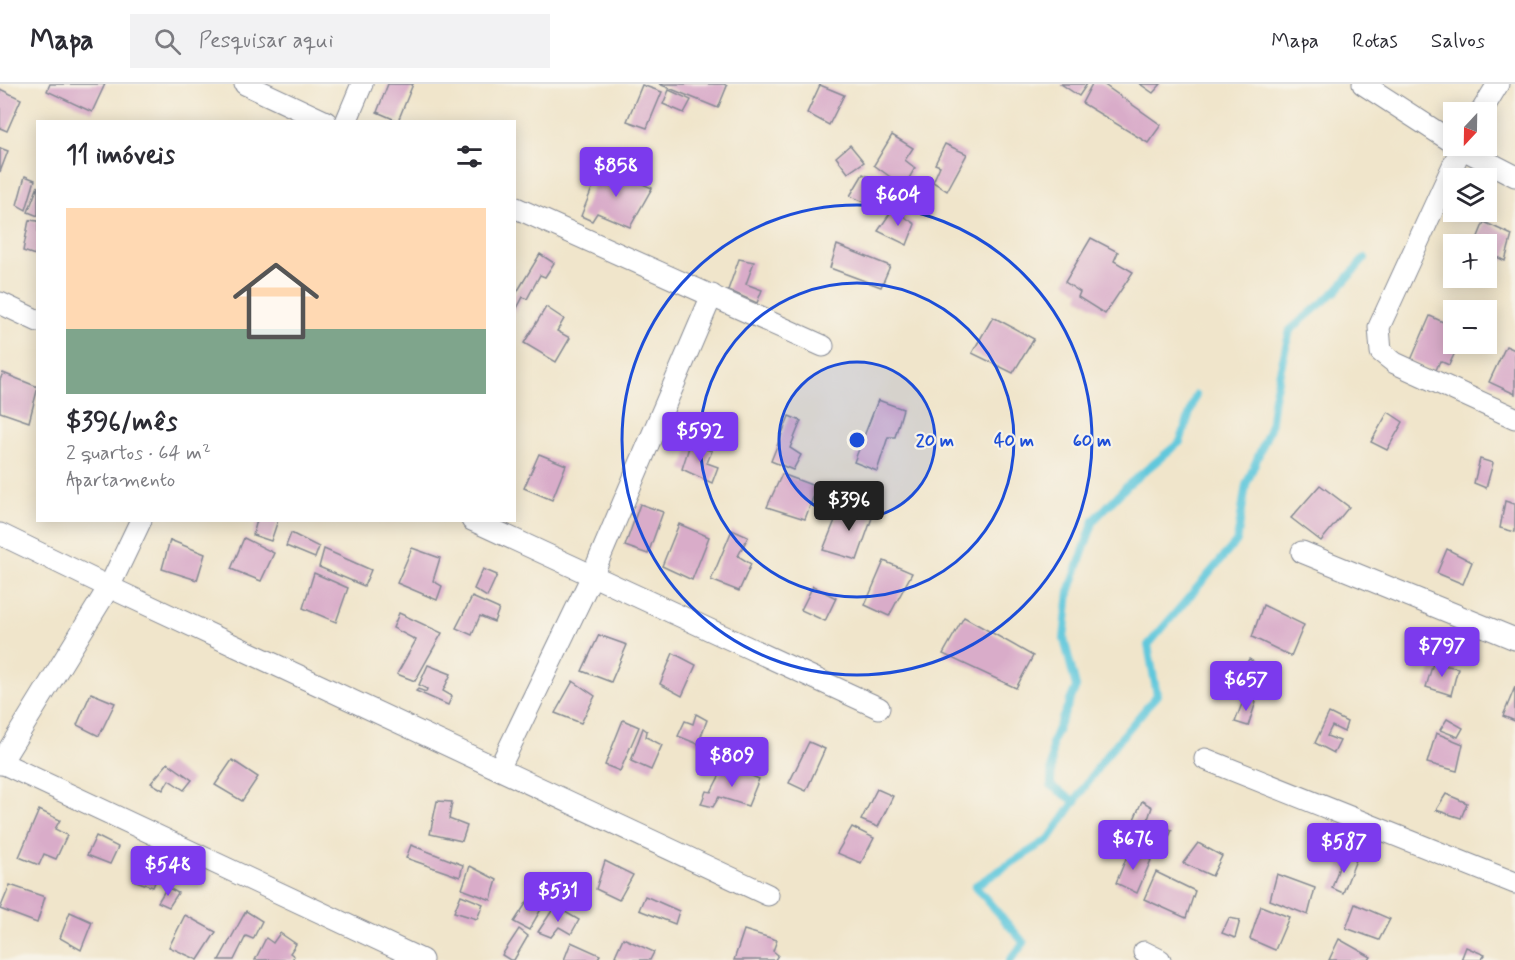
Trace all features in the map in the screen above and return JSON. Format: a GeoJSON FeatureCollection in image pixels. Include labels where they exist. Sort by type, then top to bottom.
{"type":"FeatureCollection","features":[{"type":"Feature","properties":{"kind":"street"},"geometry":{"type":"LineString","coordinates":[[245,84],[322,120]]}},
{"type":"Feature","properties":{"kind":"street"},"geometry":{"type":"LineString","coordinates":[[347,120],[362,84]]}},
{"type":"Feature","properties":{"kind":"street"},"geometry":{"type":"LineString","coordinates":[[1364,84],[1443,136]]}},
{"type":"Feature","properties":{"kind":"street"},"geometry":{"type":"LineString","coordinates":[[1487,102],[1498,84]]}},
{"type":"Feature","properties":{"kind":"street"},"geometry":{"type":"LineString","coordinates":[[1454,156],[1379,327],[1382,352],[1395,363],[1515,418]]}},
{"type":"Feature","properties":{"kind":"street"},"geometry":{"type":"LineString","coordinates":[[1477,156],[1515,176]]}},
{"type":"Feature","properties":{"kind":"street"},"geometry":{"type":"LineString","coordinates":[[516,208],[824,345]]}},
{"type":"Feature","properties":{"kind":"street"},"geometry":{"type":"LineString","coordinates":[[499,769],[592,576],[712,295]]}},
{"type":"Feature","properties":{"kind":"street"},"geometry":{"type":"LineString","coordinates":[[0,303],[36,320]]}},
{"type":"Feature","properties":{"kind":"street"},"geometry":{"type":"LineString","coordinates":[[140,522],[109,587],[0,763],[422,960]]}},
{"type":"Feature","properties":{"kind":"street"},"geometry":{"type":"LineString","coordinates":[[476,522],[879,708]]}},
{"type":"Feature","properties":{"kind":"street"},"geometry":{"type":"LineString","coordinates":[[0,534],[768,896]]}},
{"type":"Feature","properties":{"kind":"street"},"geometry":{"type":"LineString","coordinates":[[1302,552],[1515,639]]}},
{"type":"Feature","properties":{"kind":"street"},"geometry":{"type":"LineString","coordinates":[[1205,759],[1515,883]]}},
{"type":"Feature","properties":{"kind":"building"},"geometry":{"type":"Polygon","coordinates":[[[50,84],[105,84],[92,112],[47,91],[50,84]]]}},
{"type":"Feature","properties":{"kind":"building"},"geometry":{"type":"Polygon","coordinates":[[[388,84],[413,84],[398,120],[377,112],[388,84]]]}},
{"type":"Feature","properties":{"kind":"building"},"geometry":{"type":"Polygon","coordinates":[[[659,84],[724,84],[727,86],[718,108],[659,84]]]}},
{"type":"Feature","properties":{"kind":"building"},"geometry":{"type":"Polygon","coordinates":[[[1061,84],[1087,84],[1079,96],[1061,84]]]}},
{"type":"Feature","properties":{"kind":"building"},"geometry":{"type":"Polygon","coordinates":[[[1092,84],[1103,84],[1161,125],[1148,143],[1082,103],[1092,84]]]}},
{"type":"Feature","properties":{"kind":"building"},"geometry":{"type":"Polygon","coordinates":[[[1140,84],[1161,84],[1153,93],[1140,84]]]}},
{"type":"Feature","properties":{"kind":"building"},"geometry":{"type":"Polygon","coordinates":[[[642,85],[662,92],[647,128],[627,121],[642,85]]]}},
{"type":"Feature","properties":{"kind":"building"},"geometry":{"type":"Polygon","coordinates":[[[820,85],[844,95],[829,125],[807,113],[820,85]]]}},
{"type":"Feature","properties":{"kind":"building"},"geometry":{"type":"Polygon","coordinates":[[[0,89],[21,99],[7,131],[0,128],[0,89]]]}},
{"type":"Feature","properties":{"kind":"building"},"geometry":{"type":"Polygon","coordinates":[[[669,90],[691,100],[684,113],[663,104],[669,90]]]}},
{"type":"Feature","properties":{"kind":"building"},"geometry":{"type":"Polygon","coordinates":[[[892,135],[913,148],[905,160],[915,168],[904,187],[874,165],[892,135]]]}},
{"type":"Feature","properties":{"kind":"building"},"geometry":{"type":"Polygon","coordinates":[[[945,144],[967,154],[947,191],[933,182],[940,166],[935,164],[945,144]]]}},
{"type":"Feature","properties":{"kind":"building"},"geometry":{"type":"Polygon","coordinates":[[[850,145],[864,162],[848,173],[836,157],[850,145]]]}},
{"type":"Feature","properties":{"kind":"building"},"geometry":{"type":"Polygon","coordinates":[[[0,148],[8,151],[0,172],[0,148]]]}},
{"type":"Feature","properties":{"kind":"building"},"geometry":{"type":"Polygon","coordinates":[[[601,166],[652,188],[630,227],[597,213],[592,221],[581,216],[601,166]]]}},
{"type":"Feature","properties":{"kind":"building"},"geometry":{"type":"Polygon","coordinates":[[[863,174],[887,186],[880,209],[850,196],[863,174]]]}},
{"type":"Feature","properties":{"kind":"building"},"geometry":{"type":"Polygon","coordinates":[[[25,176],[35,180],[26,210],[17,205],[25,176]]]}},
{"type":"Feature","properties":{"kind":"building"},"geometry":{"type":"Polygon","coordinates":[[[36,191],[36,215],[28,212],[36,191]]]}},
{"type":"Feature","properties":{"kind":"building"},"geometry":{"type":"Polygon","coordinates":[[[893,209],[915,224],[907,245],[878,231],[893,209]]]}},
{"type":"Feature","properties":{"kind":"building"},"geometry":{"type":"Polygon","coordinates":[[[29,220],[36,221],[36,255],[23,251],[29,220]]]}},
{"type":"Feature","properties":{"kind":"building"},"geometry":{"type":"Polygon","coordinates":[[[1484,222],[1512,235],[1505,261],[1497,257],[1497,234],[1479,234],[1484,222]]]}},
{"type":"Feature","properties":{"kind":"building"},"geometry":{"type":"Polygon","coordinates":[[[1091,238],[1118,252],[1114,261],[1133,272],[1105,314],[1078,297],[1080,292],[1065,282],[1091,238]]]}},
{"type":"Feature","properties":{"kind":"building"},"geometry":{"type":"Polygon","coordinates":[[[837,245],[890,266],[881,287],[830,268],[837,245]]]}},
{"type":"Feature","properties":{"kind":"building"},"geometry":{"type":"Polygon","coordinates":[[[540,254],[554,263],[545,277],[540,275],[527,299],[523,297],[516,310],[516,294],[540,254]]]}},
{"type":"Feature","properties":{"kind":"building"},"geometry":{"type":"Polygon","coordinates":[[[739,259],[754,262],[746,284],[762,290],[757,303],[728,290],[739,259]]]}},
{"type":"Feature","properties":{"kind":"building"},"geometry":{"type":"Polygon","coordinates":[[[546,307],[564,319],[557,331],[570,338],[556,362],[524,343],[546,307]]]}},
{"type":"Feature","properties":{"kind":"building"},"geometry":{"type":"Polygon","coordinates":[[[1430,316],[1443,322],[1443,354],[1454,354],[1449,365],[1440,361],[1436,370],[1411,360],[1430,316]]]}},
{"type":"Feature","properties":{"kind":"building"},"geometry":{"type":"Polygon","coordinates":[[[993,317],[1034,339],[1013,373],[972,353],[993,317]]]}},
{"type":"Feature","properties":{"kind":"building"},"geometry":{"type":"Polygon","coordinates":[[[1506,346],[1515,350],[1515,394],[1489,382],[1506,346]]]}},
{"type":"Feature","properties":{"kind":"building"},"geometry":{"type":"Polygon","coordinates":[[[3,373],[36,386],[29,422],[0,412],[0,380],[3,373]]]}},
{"type":"Feature","properties":{"kind":"building"},"geometry":{"type":"Polygon","coordinates":[[[878,400],[903,409],[895,437],[888,437],[877,471],[854,462],[878,400]]]}},
{"type":"Feature","properties":{"kind":"building"},"geometry":{"type":"Polygon","coordinates":[[[1388,412],[1403,422],[1387,450],[1371,442],[1388,412]]]}},
{"type":"Feature","properties":{"kind":"building"},"geometry":{"type":"Polygon","coordinates":[[[789,416],[801,421],[790,448],[801,455],[793,470],[771,461],[789,416]]]}},
{"type":"Feature","properties":{"kind":"building"},"geometry":{"type":"Polygon","coordinates":[[[690,444],[712,451],[707,463],[718,467],[712,483],[682,469],[690,444]]]}},
{"type":"Feature","properties":{"kind":"building"},"geometry":{"type":"Polygon","coordinates":[[[539,454],[566,465],[552,500],[524,488],[539,454]]]}},
{"type":"Feature","properties":{"kind":"building"},"geometry":{"type":"Polygon","coordinates":[[[1480,459],[1493,463],[1486,488],[1474,483],[1480,459]]]}},
{"type":"Feature","properties":{"kind":"building"},"geometry":{"type":"Polygon","coordinates":[[[782,474],[817,487],[805,519],[767,507],[782,474]]]}},
{"type":"Feature","properties":{"kind":"building"},"geometry":{"type":"Polygon","coordinates":[[[1320,485],[1349,507],[1321,541],[1291,518],[1320,485]]]}},
{"type":"Feature","properties":{"kind":"building"},"geometry":{"type":"Polygon","coordinates":[[[1505,501],[1515,504],[1515,532],[1500,528],[1505,501]]]}},
{"type":"Feature","properties":{"kind":"building"},"geometry":{"type":"Polygon","coordinates":[[[842,503],[873,515],[857,560],[823,550],[842,503]]]}},
{"type":"Feature","properties":{"kind":"building"},"geometry":{"type":"Polygon","coordinates":[[[640,504],[663,512],[648,554],[625,546],[640,504]]]}},
{"type":"Feature","properties":{"kind":"building"},"geometry":{"type":"Polygon","coordinates":[[[256,522],[277,522],[271,541],[253,535],[256,522]]]}},
{"type":"Feature","properties":{"kind":"building"},"geometry":{"type":"Polygon","coordinates":[[[679,524],[709,537],[692,580],[662,566],[679,524]]]}},
{"type":"Feature","properties":{"kind":"building"},"geometry":{"type":"Polygon","coordinates":[[[732,530],[748,537],[738,556],[751,564],[739,591],[711,580],[732,530]]]}},
{"type":"Feature","properties":{"kind":"building"},"geometry":{"type":"Polygon","coordinates":[[[291,533],[319,547],[315,558],[286,546],[291,533]]]}},
{"type":"Feature","properties":{"kind":"building"},"geometry":{"type":"Polygon","coordinates":[[[244,538],[274,553],[261,581],[231,569],[244,538]]]}},
{"type":"Feature","properties":{"kind":"building"},"geometry":{"type":"Polygon","coordinates":[[[170,540],[205,554],[197,580],[162,569],[170,540]]]}},
{"type":"Feature","properties":{"kind":"building"},"geometry":{"type":"Polygon","coordinates":[[[412,548],[440,558],[433,581],[442,586],[437,600],[397,583],[412,548]]]}},
{"type":"Feature","properties":{"kind":"building"},"geometry":{"type":"Polygon","coordinates":[[[324,549],[371,570],[364,586],[319,567],[324,549]]]}},
{"type":"Feature","properties":{"kind":"building"},"geometry":{"type":"Polygon","coordinates":[[[1447,549],[1472,562],[1463,584],[1437,573],[1447,549]]]}},
{"type":"Feature","properties":{"kind":"building"},"geometry":{"type":"Polygon","coordinates":[[[884,561],[912,573],[889,616],[865,605],[884,561]]]}},
{"type":"Feature","properties":{"kind":"building"},"geometry":{"type":"Polygon","coordinates":[[[483,569],[497,575],[487,597],[474,589],[483,569]]]}},
{"type":"Feature","properties":{"kind":"building"},"geometry":{"type":"Polygon","coordinates":[[[314,573],[348,588],[336,622],[303,608],[314,573]]]}},
{"type":"Feature","properties":{"kind":"building"},"geometry":{"type":"Polygon","coordinates":[[[813,586],[836,598],[825,621],[801,610],[813,586]]]}},
{"type":"Feature","properties":{"kind":"building"},"geometry":{"type":"Polygon","coordinates":[[[472,597],[499,609],[494,622],[480,616],[472,635],[456,628],[472,597]]]}},
{"type":"Feature","properties":{"kind":"building"},"geometry":{"type":"Polygon","coordinates":[[[1263,605],[1304,625],[1291,656],[1252,637],[1263,605]]]}},
{"type":"Feature","properties":{"kind":"building"},"geometry":{"type":"Polygon","coordinates":[[[399,613],[442,633],[415,681],[397,674],[416,640],[393,628],[399,613]]]}},
{"type":"Feature","properties":{"kind":"building"},"geometry":{"type":"Polygon","coordinates":[[[964,617],[1033,656],[1016,688],[943,654],[964,617]]]}},
{"type":"Feature","properties":{"kind":"building"},"geometry":{"type":"Polygon","coordinates":[[[599,635],[627,645],[611,682],[582,671],[599,635]]]}},
{"type":"Feature","properties":{"kind":"building"},"geometry":{"type":"Polygon","coordinates":[[[673,653],[696,665],[682,696],[660,684],[673,653]]]}},
{"type":"Feature","properties":{"kind":"building"},"geometry":{"type":"Polygon","coordinates":[[[1249,659],[1260,666],[1249,690],[1235,683],[1249,659]]]}},
{"type":"Feature","properties":{"kind":"building"},"geometry":{"type":"Polygon","coordinates":[[[1433,663],[1458,668],[1451,695],[1426,687],[1433,663]]]}},
{"type":"Feature","properties":{"kind":"building"},"geometry":{"type":"Polygon","coordinates":[[[428,665],[451,674],[443,691],[452,696],[448,705],[416,691],[418,689],[426,692],[427,689],[419,685],[428,665]]]}},
{"type":"Feature","properties":{"kind":"building"},"geometry":{"type":"Polygon","coordinates":[[[573,681],[595,696],[581,723],[555,713],[573,681]]]}},
{"type":"Feature","properties":{"kind":"building"},"geometry":{"type":"Polygon","coordinates":[[[1515,687],[1515,721],[1503,716],[1515,687]]]}},
{"type":"Feature","properties":{"kind":"building"},"geometry":{"type":"Polygon","coordinates":[[[91,693],[115,703],[99,736],[77,725],[91,693]]]}},
{"type":"Feature","properties":{"kind":"building"},"geometry":{"type":"Polygon","coordinates":[[[1245,696],[1256,702],[1248,726],[1235,722],[1245,696]]]}},
{"type":"Feature","properties":{"kind":"building"},"geometry":{"type":"Polygon","coordinates":[[[1329,713],[1347,722],[1344,732],[1332,726],[1327,736],[1340,741],[1334,753],[1315,743],[1329,713]]]}},
{"type":"Feature","properties":{"kind":"building"},"geometry":{"type":"Polygon","coordinates":[[[696,714],[707,720],[698,744],[678,736],[685,721],[693,724],[696,714]]]}},
{"type":"Feature","properties":{"kind":"building"},"geometry":{"type":"Polygon","coordinates":[[[1447,719],[1463,728],[1458,737],[1440,730],[1447,719]]]}},
{"type":"Feature","properties":{"kind":"building"},"geometry":{"type":"Polygon","coordinates":[[[623,720],[639,727],[620,771],[605,765],[623,720]]]}},
{"type":"Feature","properties":{"kind":"building"},"geometry":{"type":"Polygon","coordinates":[[[643,728],[647,731],[646,737],[662,745],[651,770],[631,761],[643,728]]]}},
{"type":"Feature","properties":{"kind":"building"},"geometry":{"type":"Polygon","coordinates":[[[1436,733],[1463,744],[1457,771],[1427,763],[1436,733]]]}},
{"type":"Feature","properties":{"kind":"building"},"geometry":{"type":"Polygon","coordinates":[[[809,742],[825,749],[806,791],[789,783],[809,742]]]}},
{"type":"Feature","properties":{"kind":"building"},"geometry":{"type":"Polygon","coordinates":[[[232,760],[258,777],[242,801],[215,785],[232,760]]]}},
{"type":"Feature","properties":{"kind":"building"},"geometry":{"type":"Polygon","coordinates":[[[168,763],[192,780],[184,790],[169,780],[163,790],[151,783],[168,763]]]}},
{"type":"Feature","properties":{"kind":"building"},"geometry":{"type":"Polygon","coordinates":[[[725,765],[759,779],[748,806],[719,797],[713,807],[701,804],[706,791],[711,792],[725,765]]]}},
{"type":"Feature","properties":{"kind":"building"},"geometry":{"type":"Polygon","coordinates":[[[877,789],[893,796],[878,827],[861,820],[877,789]]]}},
{"type":"Feature","properties":{"kind":"building"},"geometry":{"type":"Polygon","coordinates":[[[1446,794],[1467,803],[1461,818],[1436,810],[1446,794]]]}},
{"type":"Feature","properties":{"kind":"building"},"geometry":{"type":"Polygon","coordinates":[[[437,801],[452,802],[449,819],[467,826],[462,841],[430,834],[437,801]]]}},
{"type":"Feature","properties":{"kind":"building"},"geometry":{"type":"Polygon","coordinates":[[[1142,801],[1152,807],[1148,819],[1172,830],[1159,858],[1125,840],[1142,801]]]}},
{"type":"Feature","properties":{"kind":"building"},"geometry":{"type":"Polygon","coordinates":[[[39,810],[60,820],[55,829],[67,835],[56,859],[44,854],[39,865],[19,857],[39,810]]]}},
{"type":"Feature","properties":{"kind":"building"},"geometry":{"type":"Polygon","coordinates":[[[852,827],[874,838],[861,863],[837,853],[852,827]]]}},
{"type":"Feature","properties":{"kind":"building"},"geometry":{"type":"Polygon","coordinates":[[[96,836],[118,847],[110,864],[87,855],[96,836]]]}},
{"type":"Feature","properties":{"kind":"building"},"geometry":{"type":"Polygon","coordinates":[[[1198,843],[1222,856],[1212,876],[1183,863],[1198,843]]]}},
{"type":"Feature","properties":{"kind":"building"},"geometry":{"type":"Polygon","coordinates":[[[411,845],[463,865],[460,877],[406,858],[411,845]]]}},
{"type":"Feature","properties":{"kind":"building"},"geometry":{"type":"Polygon","coordinates":[[[1130,849],[1151,860],[1137,893],[1116,883],[1130,849]]]}},
{"type":"Feature","properties":{"kind":"building"},"geometry":{"type":"Polygon","coordinates":[[[1343,855],[1356,860],[1343,893],[1332,888],[1343,855]]]}},
{"type":"Feature","properties":{"kind":"building"},"geometry":{"type":"Polygon","coordinates":[[[141,859],[161,868],[153,887],[133,880],[141,859]]]}},
{"type":"Feature","properties":{"kind":"building"},"geometry":{"type":"Polygon","coordinates":[[[605,861],[633,875],[619,900],[596,889],[605,861]]]}},
{"type":"Feature","properties":{"kind":"building"},"geometry":{"type":"Polygon","coordinates":[[[470,866],[497,880],[491,900],[462,889],[470,866]]]}},
{"type":"Feature","properties":{"kind":"building"},"geometry":{"type":"Polygon","coordinates":[[[1156,872],[1195,891],[1186,918],[1144,899],[1156,872]]]}},
{"type":"Feature","properties":{"kind":"building"},"geometry":{"type":"Polygon","coordinates":[[[1277,874],[1315,888],[1308,915],[1270,900],[1277,874]]]}},
{"type":"Feature","properties":{"kind":"building"},"geometry":{"type":"Polygon","coordinates":[[[10,885],[45,897],[37,923],[0,909],[10,885]]]}},
{"type":"Feature","properties":{"kind":"building"},"geometry":{"type":"Polygon","coordinates":[[[167,887],[178,893],[169,907],[158,902],[167,887]]]}},
{"type":"Feature","properties":{"kind":"building"},"geometry":{"type":"Polygon","coordinates":[[[534,891],[547,899],[529,930],[514,922],[534,891]]]}},
{"type":"Feature","properties":{"kind":"building"},"geometry":{"type":"Polygon","coordinates":[[[461,895],[483,904],[477,919],[454,912],[461,895]]]}},
{"type":"Feature","properties":{"kind":"building"},"geometry":{"type":"Polygon","coordinates":[[[645,896],[679,911],[675,924],[639,910],[645,896]]]}},
{"type":"Feature","properties":{"kind":"building"},"geometry":{"type":"Polygon","coordinates":[[[1355,904],[1390,919],[1379,940],[1346,928],[1355,904]]]}},
{"type":"Feature","properties":{"kind":"building"},"geometry":{"type":"Polygon","coordinates":[[[555,906],[579,920],[571,934],[559,927],[551,937],[538,932],[555,906]]]}},
{"type":"Feature","properties":{"kind":"building"},"geometry":{"type":"Polygon","coordinates":[[[1261,906],[1289,917],[1275,950],[1250,939],[1261,906]]]}},
{"type":"Feature","properties":{"kind":"building"},"geometry":{"type":"Polygon","coordinates":[[[246,911],[262,921],[253,939],[246,936],[234,960],[219,960],[246,911]]]}},
{"type":"Feature","properties":{"kind":"building"},"geometry":{"type":"Polygon","coordinates":[[[70,912],[92,922],[81,950],[60,938],[70,912]]]}},
{"type":"Feature","properties":{"kind":"building"},"geometry":{"type":"Polygon","coordinates":[[[185,915],[216,932],[198,960],[169,947],[185,915]]]}},
{"type":"Feature","properties":{"kind":"building"},"geometry":{"type":"Polygon","coordinates":[[[1229,918],[1240,920],[1235,938],[1222,933],[1229,918]]]}},
{"type":"Feature","properties":{"kind":"building"},"geometry":{"type":"Polygon","coordinates":[[[519,929],[528,936],[514,960],[510,960],[502,955],[519,929]]]}},
{"type":"Feature","properties":{"kind":"building"},"geometry":{"type":"Polygon","coordinates":[[[744,930],[777,940],[773,951],[778,955],[775,960],[734,960],[744,930]]]}},
{"type":"Feature","properties":{"kind":"building"},"geometry":{"type":"Polygon","coordinates":[[[280,933],[296,944],[290,953],[294,956],[292,960],[255,960],[266,938],[273,943],[280,933]]]}},
{"type":"Feature","properties":{"kind":"building"},"geometry":{"type":"Polygon","coordinates":[[[623,938],[654,952],[650,960],[623,960],[615,956],[623,938]]]}},
{"type":"Feature","properties":{"kind":"building"},"geometry":{"type":"Polygon","coordinates":[[[1339,939],[1371,957],[1369,960],[1329,960],[1339,939]]]}},
{"type":"Feature","properties":{"kind":"building"},"geometry":{"type":"Polygon","coordinates":[[[571,942],[600,955],[597,960],[564,960],[571,942]]]}},
{"type":"Feature","properties":{"kind":"building"},"geometry":{"type":"Polygon","coordinates":[[[1466,947],[1485,955],[1481,960],[1461,960],[1466,947]]]}},
{"type":"Feature","properties":{"kind":"waterway"},"geometry":{"type":"LineString","coordinates":[[1010,960],[1024,943],[975,886],[1049,839],[1105,757],[1157,695],[1148,645],[1237,541],[1246,485],[1270,428],[1274,397],[1290,330],[1336,291],[1365,258]]}},
{"type":"Feature","properties":{"kind":"waterway"},"geometry":{"type":"LineString","coordinates":[[1076,802],[1051,786],[1052,742],[1076,687],[1064,639],[1069,592],[1094,520],[1129,484],[1180,442],[1196,395]]}}]}
